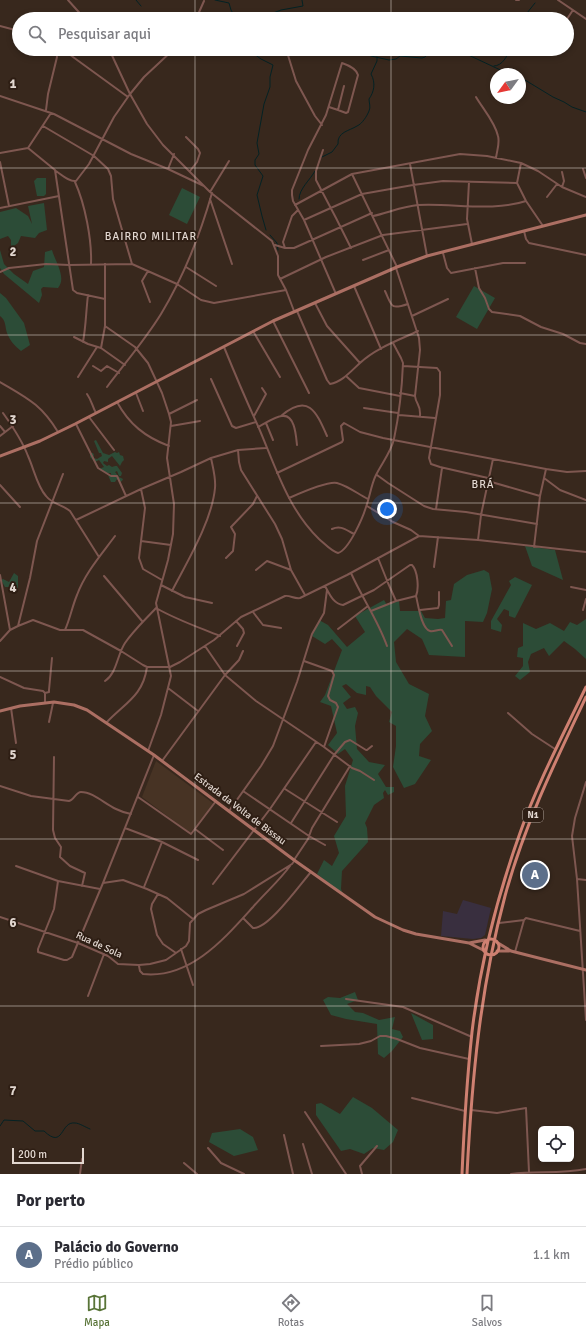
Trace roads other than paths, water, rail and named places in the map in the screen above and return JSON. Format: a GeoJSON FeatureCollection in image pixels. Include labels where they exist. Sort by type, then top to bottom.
{"type":"FeatureCollection","features":[{"type":"Feature","properties":{"kind":"main road","name":"N1"},"geometry":{"type":"LineString","coordinates":[[462,1174],[469,1059],[489,939],[507,870],[520,831],[555,749],[586,687]]}},
{"type":"Feature","properties":{"kind":"main road","name":"N1"},"geometry":{"type":"LineString","coordinates":[[467,1174],[473,1071],[480,1013],[491,955],[505,896],[526,832],[548,779],[586,697]]}},
{"type":"Feature","properties":{"kind":"main road"},"geometry":{"type":"LineString","coordinates":[[485,940],[495,940],[499,947],[497,951],[491,955],[486,953],[483,950],[485,940]]}},
{"type":"Feature","properties":{"kind":"street"},"geometry":{"type":"LineString","coordinates":[[68,0],[79,12]]}},
{"type":"Feature","properties":{"kind":"street"},"geometry":{"type":"LineString","coordinates":[[558,0],[586,19]]}},
{"type":"Feature","properties":{"kind":"street"},"geometry":{"type":"LineString","coordinates":[[199,12],[204,1]]}},
{"type":"Feature","properties":{"kind":"street"},"geometry":{"type":"LineString","coordinates":[[0,26],[12,29]]}},
{"type":"Feature","properties":{"kind":"street"},"geometry":{"type":"LineString","coordinates":[[46,111],[48,94],[57,56]]}},
{"type":"Feature","properties":{"kind":"street"},"geometry":{"type":"LineString","coordinates":[[72,56],[129,95]]}},
{"type":"Feature","properties":{"kind":"street"},"geometry":{"type":"LineString","coordinates":[[111,56],[129,95],[155,135],[211,193],[270,238],[278,256],[277,268],[280,279],[328,383],[332,384],[346,376],[360,363],[381,349],[418,331]]}},
{"type":"Feature","properties":{"kind":"street"},"geometry":{"type":"LineString","coordinates":[[75,182],[94,156],[116,114],[129,95],[144,77],[166,56]]}},
{"type":"Feature","properties":{"kind":"street"},"geometry":{"type":"LineString","coordinates":[[288,56],[296,82],[315,116],[322,125]]}},
{"type":"Feature","properties":{"kind":"street"},"geometry":{"type":"LineString","coordinates":[[329,107],[348,113],[358,76],[357,72],[350,66],[342,63],[322,125],[308,150],[292,190],[292,198],[304,220],[336,294]]}},
{"type":"Feature","properties":{"kind":"street"},"geometry":{"type":"LineString","coordinates":[[338,110],[344,86]]}},
{"type":"Feature","properties":{"kind":"street"},"geometry":{"type":"LineString","coordinates":[[0,96],[51,113],[131,154],[205,186]]}},
{"type":"Feature","properties":{"kind":"street"},"geometry":{"type":"LineString","coordinates":[[476,97],[495,127],[498,135],[499,143],[496,158]]}},
{"type":"Feature","properties":{"kind":"street"},"geometry":{"type":"LineString","coordinates":[[0,153],[28,148],[51,113]]}},
{"type":"Feature","properties":{"kind":"street"},"geometry":{"type":"LineString","coordinates":[[43,126],[94,156],[104,164],[110,172],[113,199],[132,264]]}},
{"type":"Feature","properties":{"kind":"street"},"geometry":{"type":"LineString","coordinates":[[186,137],[198,149],[200,154],[197,162],[190,171]]}},
{"type":"Feature","properties":{"kind":"street"},"geometry":{"type":"LineString","coordinates":[[28,148],[66,178],[75,182],[90,237],[91,264]]}},
{"type":"Feature","properties":{"kind":"street"},"geometry":{"type":"LineString","coordinates":[[323,150],[318,161],[315,176],[317,185],[331,208],[351,248]]}},
{"type":"Feature","properties":{"kind":"street"},"geometry":{"type":"LineString","coordinates":[[168,169],[174,154]]}},
{"type":"Feature","properties":{"kind":"street"},"geometry":{"type":"LineString","coordinates":[[295,204],[352,174],[460,154],[476,154],[521,163],[538,171],[562,187],[586,197]]}},
{"type":"Feature","properties":{"kind":"street"},"geometry":{"type":"LineString","coordinates":[[107,387],[137,349],[161,314],[186,267],[197,241],[211,193],[229,161]]}},
{"type":"Feature","properties":{"kind":"street"},"geometry":{"type":"LineString","coordinates":[[0,162],[9,206]]}},
{"type":"Feature","properties":{"kind":"street"},"geometry":{"type":"LineString","coordinates":[[521,163],[517,183],[526,201],[543,226]]}},
{"type":"Feature","properties":{"kind":"street"},"geometry":{"type":"LineString","coordinates":[[410,164],[427,256]]}},
{"type":"Feature","properties":{"kind":"street"},"geometry":{"type":"LineString","coordinates":[[583,169],[586,178]]}},
{"type":"Feature","properties":{"kind":"street"},"geometry":{"type":"LineString","coordinates":[[55,170],[74,290],[77,293],[105,299]]}},
{"type":"Feature","properties":{"kind":"street"},"geometry":{"type":"LineString","coordinates":[[562,172],[564,181],[562,187]]}},
{"type":"Feature","properties":{"kind":"street"},"geometry":{"type":"LineString","coordinates":[[352,174],[383,235],[397,268],[418,331],[420,343],[415,396],[420,407],[420,416]]}},
{"type":"Feature","properties":{"kind":"street"},"geometry":{"type":"LineString","coordinates":[[0,181],[4,180]]}},
{"type":"Feature","properties":{"kind":"street"},"geometry":{"type":"LineString","coordinates":[[304,220],[362,194],[413,184],[443,181],[517,183]]}},
{"type":"Feature","properties":{"kind":"street"},"geometry":{"type":"LineString","coordinates":[[469,182],[467,224],[472,244]]}},
{"type":"Feature","properties":{"kind":"street"},"geometry":{"type":"LineString","coordinates":[[547,197],[557,184]]}},
{"type":"Feature","properties":{"kind":"street"},"geometry":{"type":"LineString","coordinates":[[0,208],[59,196]]}},
{"type":"Feature","properties":{"kind":"street"},"geometry":{"type":"LineString","coordinates":[[210,199],[232,264]]}},
{"type":"Feature","properties":{"kind":"street"},"geometry":{"type":"LineString","coordinates":[[274,245],[285,248],[294,248],[372,215],[417,205],[512,205],[526,201]]}},
{"type":"Feature","properties":{"kind":"street"},"geometry":{"type":"LineString","coordinates":[[285,248],[283,242],[292,216],[298,210]]}},
{"type":"Feature","properties":{"kind":"street"},"geometry":{"type":"LineString","coordinates":[[0,456],[24,448],[89,417],[273,321],[397,268],[442,251],[586,215]]}},
{"type":"Feature","properties":{"kind":"street"},"geometry":{"type":"LineString","coordinates":[[280,279],[320,260],[383,235],[467,224]]}},
{"type":"Feature","properties":{"kind":"street"},"geometry":{"type":"LineString","coordinates":[[524,230],[526,239],[529,243],[586,255]]}},
{"type":"Feature","properties":{"kind":"street"},"geometry":{"type":"LineString","coordinates":[[363,260],[389,250]]}},
{"type":"Feature","properties":{"kind":"street"},"geometry":{"type":"LineString","coordinates":[[442,251],[447,268],[451,273],[503,263],[525,263]]}},
{"type":"Feature","properties":{"kind":"street"},"geometry":{"type":"LineString","coordinates":[[0,272],[13,267],[46,264],[132,264],[177,284],[197,298],[206,302],[214,303],[286,290]]}},
{"type":"Feature","properties":{"kind":"street"},"geometry":{"type":"LineString","coordinates":[[101,348],[105,326],[105,264]]}},
{"type":"Feature","properties":{"kind":"street"},"geometry":{"type":"LineString","coordinates":[[186,267],[216,286]]}},
{"type":"Feature","properties":{"kind":"street"},"geometry":{"type":"LineString","coordinates":[[475,268],[479,288],[489,309],[492,312],[520,316],[542,327],[563,334],[580,343],[586,344]]}},
{"type":"Feature","properties":{"kind":"street"},"geometry":{"type":"LineString","coordinates":[[148,271],[142,281],[150,302]]}},
{"type":"Feature","properties":{"kind":"street"},"geometry":{"type":"LineString","coordinates":[[354,286],[381,349]]}},
{"type":"Feature","properties":{"kind":"street"},"geometry":{"type":"LineString","coordinates":[[385,291],[394,307],[397,308],[408,304]]}},
{"type":"Feature","properties":{"kind":"street"},"geometry":{"type":"LineString","coordinates":[[83,342],[87,321],[86,311],[88,295]]}},
{"type":"Feature","properties":{"kind":"street"},"geometry":{"type":"LineString","coordinates":[[412,316],[448,299]]}},
{"type":"Feature","properties":{"kind":"street"},"geometry":{"type":"LineString","coordinates":[[315,303],[327,326],[360,363]]}},
{"type":"Feature","properties":{"kind":"street"},"geometry":{"type":"LineString","coordinates":[[273,321],[309,394]]}},
{"type":"Feature","properties":{"kind":"street"},"geometry":{"type":"LineString","coordinates":[[105,326],[121,336],[137,349],[148,363],[169,414],[171,426],[168,464],[174,504],[171,545],[161,585],[156,598],[156,608],[171,676],[148,751]]}},
{"type":"Feature","properties":{"kind":"street"},"geometry":{"type":"LineString","coordinates":[[253,331],[280,377]]}},
{"type":"Feature","properties":{"kind":"street"},"geometry":{"type":"LineString","coordinates":[[74,338],[101,348],[125,365]]}},
{"type":"Feature","properties":{"kind":"street"},"geometry":{"type":"LineString","coordinates":[[224,347],[254,416],[266,448],[289,498],[315,535],[326,546],[338,553],[344,550],[354,534],[367,506],[376,475],[389,453],[394,440],[400,396],[402,360],[393,343]]}},
{"type":"Feature","properties":{"kind":"street"},"geometry":{"type":"LineString","coordinates":[[78,377],[97,347]]}},
{"type":"Feature","properties":{"kind":"street"},"geometry":{"type":"LineString","coordinates":[[93,366],[101,371],[107,366],[119,373]]}},
{"type":"Feature","properties":{"kind":"street"},"geometry":{"type":"LineString","coordinates":[[402,366],[438,368],[440,372],[440,395],[429,458],[433,465],[540,496]]}},
{"type":"Feature","properties":{"kind":"street"},"geometry":{"type":"LineString","coordinates":[[346,376],[359,388],[400,396]]}},
{"type":"Feature","properties":{"kind":"street"},"geometry":{"type":"LineString","coordinates":[[211,379],[232,426],[236,428],[256,422]]}},
{"type":"Feature","properties":{"kind":"street"},"geometry":{"type":"LineString","coordinates":[[0,382],[38,406],[49,418],[58,432]]}},
{"type":"Feature","properties":{"kind":"street"},"geometry":{"type":"LineString","coordinates":[[254,416],[266,394],[265,390],[262,388]]}},
{"type":"Feature","properties":{"kind":"street"},"geometry":{"type":"LineString","coordinates":[[400,392],[415,396]]}},
{"type":"Feature","properties":{"kind":"street"},"geometry":{"type":"LineString","coordinates":[[136,393],[143,411]]}},
{"type":"Feature","properties":{"kind":"street"},"geometry":{"type":"LineString","coordinates":[[87,394],[96,413]]}},
{"type":"Feature","properties":{"kind":"street"},"geometry":{"type":"LineString","coordinates":[[169,414],[197,400]]}},
{"type":"Feature","properties":{"kind":"street"},"geometry":{"type":"LineString","coordinates":[[117,402],[127,418],[141,431],[151,439],[169,446]]}},
{"type":"Feature","properties":{"kind":"street"},"geometry":{"type":"LineString","coordinates":[[258,427],[281,416],[289,408],[296,405],[304,405],[316,414],[327,436]]}},
{"type":"Feature","properties":{"kind":"street"},"geometry":{"type":"LineString","coordinates":[[364,408],[435,418]]}},
{"type":"Feature","properties":{"kind":"street"},"geometry":{"type":"LineString","coordinates":[[3,413],[13,426],[43,493],[52,502],[67,509],[76,520],[99,557]]}},
{"type":"Feature","properties":{"kind":"street"},"geometry":{"type":"LineString","coordinates":[[281,416],[289,418],[293,423],[297,445]]}},
{"type":"Feature","properties":{"kind":"street"},"geometry":{"type":"LineString","coordinates":[[89,417],[114,450]]}},
{"type":"Feature","properties":{"kind":"street"},"geometry":{"type":"LineString","coordinates":[[171,426],[200,421]]}},
{"type":"Feature","properties":{"kind":"street"},"geometry":{"type":"LineString","coordinates":[[76,423],[98,468],[111,476],[117,476],[126,496]]}},
{"type":"Feature","properties":{"kind":"street"},"geometry":{"type":"LineString","coordinates":[[266,423],[273,440]]}},
{"type":"Feature","properties":{"kind":"street"},"geometry":{"type":"LineString","coordinates":[[277,473],[342,442],[344,440],[341,426],[344,423],[365,434],[394,440],[546,469],[567,472],[586,471]]}},
{"type":"Feature","properties":{"kind":"street"},"geometry":{"type":"LineString","coordinates":[[0,426],[4,432]]}},
{"type":"Feature","properties":{"kind":"street"},"geometry":{"type":"LineString","coordinates":[[0,436],[13,426]]}},
{"type":"Feature","properties":{"kind":"street"},"geometry":{"type":"LineString","coordinates":[[76,520],[141,488],[211,458],[238,450],[266,448]]}},
{"type":"Feature","properties":{"kind":"street"},"geometry":{"type":"LineString","coordinates":[[238,450],[241,470],[279,532],[291,570],[305,595]]}},
{"type":"Feature","properties":{"kind":"street"},"geometry":{"type":"LineString","coordinates":[[172,591],[204,525],[211,505],[215,482],[211,458]]}},
{"type":"Feature","properties":{"kind":"street"},"geometry":{"type":"LineString","coordinates":[[478,540],[481,515],[493,459]]}},
{"type":"Feature","properties":{"kind":"street"},"geometry":{"type":"LineString","coordinates":[[436,509],[442,468]]}},
{"type":"Feature","properties":{"kind":"street"},"geometry":{"type":"LineString","coordinates":[[534,547],[540,496],[546,469]]}},
{"type":"Feature","properties":{"kind":"street"},"geometry":{"type":"LineString","coordinates":[[18,626],[36,547],[62,474]]}},
{"type":"Feature","properties":{"kind":"street"},"geometry":{"type":"LineString","coordinates":[[376,475],[420,504],[436,509],[537,524]]}},
{"type":"Feature","properties":{"kind":"street"},"geometry":{"type":"LineString","coordinates":[[544,478],[560,490],[586,500]]}},
{"type":"Feature","properties":{"kind":"street"},"geometry":{"type":"LineString","coordinates":[[289,498],[332,483],[344,486],[368,499]]}},
{"type":"Feature","properties":{"kind":"street"},"geometry":{"type":"LineString","coordinates":[[0,485],[20,507]]}},
{"type":"Feature","properties":{"kind":"street"},"geometry":{"type":"LineString","coordinates":[[141,488],[145,508],[139,556],[142,567],[162,580]]}},
{"type":"Feature","properties":{"kind":"street"},"geometry":{"type":"LineString","coordinates":[[226,558],[233,551],[234,534],[231,527],[253,504],[257,496]]}},
{"type":"Feature","properties":{"kind":"street"},"geometry":{"type":"LineString","coordinates":[[367,506],[419,536]]}},
{"type":"Feature","properties":{"kind":"street"},"geometry":{"type":"LineString","coordinates":[[332,529],[341,527],[354,534]]}},
{"type":"Feature","properties":{"kind":"street"},"geometry":{"type":"LineString","coordinates":[[65,630],[77,595],[89,571],[115,536]]}},
{"type":"Feature","properties":{"kind":"street"},"geometry":{"type":"LineString","coordinates":[[0,641],[10,630],[33,620],[49,627],[65,630],[86,631],[147,667],[170,667],[220,636],[241,617],[285,596],[297,598],[325,586],[419,536],[478,540],[586,552]]}},
{"type":"Feature","properties":{"kind":"street"},"geometry":{"type":"LineString","coordinates":[[434,567],[438,537]]}},
{"type":"Feature","properties":{"kind":"street"},"geometry":{"type":"LineString","coordinates":[[141,541],[171,545]]}},
{"type":"Feature","properties":{"kind":"street"},"geometry":{"type":"LineString","coordinates":[[378,558],[396,600]]}},
{"type":"Feature","properties":{"kind":"street"},"geometry":{"type":"LineString","coordinates":[[256,570],[267,561],[291,570]]}},
{"type":"Feature","properties":{"kind":"street"},"geometry":{"type":"LineString","coordinates":[[325,586],[334,601],[340,605],[346,604],[362,596],[412,565],[416,571],[416,596],[424,627],[431,631],[442,630],[452,646]]}},
{"type":"Feature","properties":{"kind":"street"},"geometry":{"type":"LineString","coordinates":[[351,573],[387,646]]}},
{"type":"Feature","properties":{"kind":"street"},"geometry":{"type":"LineString","coordinates":[[0,575],[10,630]]}},
{"type":"Feature","properties":{"kind":"street"},"geometry":{"type":"LineString","coordinates":[[104,576],[142,622]]}},
{"type":"Feature","properties":{"kind":"street"},"geometry":{"type":"LineString","coordinates":[[161,585],[188,598],[212,602]]}},
{"type":"Feature","properties":{"kind":"street"},"geometry":{"type":"LineString","coordinates":[[571,587],[586,590]]}},
{"type":"Feature","properties":{"kind":"street"},"geometry":{"type":"LineString","coordinates":[[229,811],[268,755],[283,720],[312,634],[324,613],[327,590]]}},
{"type":"Feature","properties":{"kind":"street"},"geometry":{"type":"LineString","coordinates":[[420,610],[438,608],[439,592]]}},
{"type":"Feature","properties":{"kind":"street"},"geometry":{"type":"LineString","coordinates":[[371,611],[396,600],[416,596]]}},
{"type":"Feature","properties":{"kind":"street"},"geometry":{"type":"LineString","coordinates":[[582,610],[586,600]]}},
{"type":"Feature","properties":{"kind":"street"},"geometry":{"type":"LineString","coordinates":[[338,629],[368,606]]}},
{"type":"Feature","properties":{"kind":"street"},"geometry":{"type":"LineString","coordinates":[[105,681],[112,675],[121,651],[133,632],[156,608]]}},
{"type":"Feature","properties":{"kind":"street"},"geometry":{"type":"LineString","coordinates":[[156,608],[169,616],[220,636]]}},
{"type":"Feature","properties":{"kind":"street"},"geometry":{"type":"LineString","coordinates":[[253,612],[263,625],[281,628]]}},
{"type":"Feature","properties":{"kind":"street"},"geometry":{"type":"LineString","coordinates":[[236,621],[243,629],[244,633],[237,646]]}},
{"type":"Feature","properties":{"kind":"street"},"geometry":{"type":"LineString","coordinates":[[205,646],[225,676],[256,702],[350,766],[374,780]]}},
{"type":"Feature","properties":{"kind":"street"},"geometry":{"type":"LineString","coordinates":[[162,761],[198,711],[239,660],[243,651]]}},
{"type":"Feature","properties":{"kind":"street"},"geometry":{"type":"LineString","coordinates":[[45,693],[49,692],[52,658]]}},
{"type":"Feature","properties":{"kind":"street"},"geometry":{"type":"LineString","coordinates":[[304,661],[332,671],[334,675],[328,696],[330,700],[336,703],[338,707],[324,747]]}},
{"type":"Feature","properties":{"kind":"street"},"geometry":{"type":"LineString","coordinates":[[107,722],[139,692],[145,680],[147,667]]}},
{"type":"Feature","properties":{"kind":"street"},"geometry":{"type":"LineString","coordinates":[[0,677],[24,688],[43,691],[45,693]]}},
{"type":"Feature","properties":{"kind":"street"},"geometry":{"type":"LineString","coordinates":[[168,688],[198,711]]}},
{"type":"Feature","properties":{"kind":"street"},"geometry":{"type":"LineString","coordinates":[[45,693],[45,702]]}},
{"type":"Feature","properties":{"kind":"street","name":"Estrada da Volta de Bissau"},"geometry":{"type":"LineString","coordinates":[[0,710],[45,702],[69,704],[81,707],[107,722],[154,755],[294,860],[365,911],[389,924],[416,934],[469,943]]}},
{"type":"Feature","properties":{"kind":"street"},"geometry":{"type":"LineString","coordinates":[[49,722],[54,702]]}},
{"type":"Feature","properties":{"kind":"street"},"geometry":{"type":"LineString","coordinates":[[11,708],[16,743]]}},
{"type":"Feature","properties":{"kind":"street"},"geometry":{"type":"LineString","coordinates":[[508,712],[532,734],[555,749]]}},
{"type":"Feature","properties":{"kind":"street"},"geometry":{"type":"LineString","coordinates":[[291,823],[334,755],[345,742],[348,740],[366,750],[372,746]]}},
{"type":"Feature","properties":{"kind":"street"},"geometry":{"type":"LineString","coordinates":[[213,884],[285,789],[316,742]]}},
{"type":"Feature","properties":{"kind":"street"},"geometry":{"type":"LineString","coordinates":[[58,882],[56,904],[38,950],[40,953],[67,960],[72,957],[78,943],[154,755]]}},
{"type":"Feature","properties":{"kind":"street"},"geometry":{"type":"LineString","coordinates":[[54,757],[53,830],[56,841],[60,847],[60,857],[70,866],[85,874],[82,886]]}},
{"type":"Feature","properties":{"kind":"street"},"geometry":{"type":"LineString","coordinates":[[138,965],[142,974],[148,975],[168,973],[186,966],[209,952],[243,918],[292,864],[350,766]]}},
{"type":"Feature","properties":{"kind":"street"},"geometry":{"type":"LineString","coordinates":[[586,782],[573,829],[572,843],[577,878],[586,1020]]}},
{"type":"Feature","properties":{"kind":"street"},"geometry":{"type":"LineString","coordinates":[[0,786],[31,796],[54,800],[71,801],[78,793],[81,792],[93,796],[116,809],[131,814]]}},
{"type":"Feature","properties":{"kind":"street"},"geometry":{"type":"LineString","coordinates":[[285,789],[337,822]]}},
{"type":"Feature","properties":{"kind":"street"},"geometry":{"type":"LineString","coordinates":[[243,791],[309,836],[325,845]]}},
{"type":"Feature","properties":{"kind":"street"},"geometry":{"type":"LineString","coordinates":[[138,797],[189,834],[191,834],[216,801]]}},
{"type":"Feature","properties":{"kind":"street"},"geometry":{"type":"LineString","coordinates":[[125,828],[162,842],[198,860]]}},
{"type":"Feature","properties":{"kind":"street"},"geometry":{"type":"LineString","coordinates":[[195,829],[222,850]]}},
{"type":"Feature","properties":{"kind":"street"},"geometry":{"type":"LineString","coordinates":[[144,887],[162,842]]}},
{"type":"Feature","properties":{"kind":"street"},"geometry":{"type":"LineString","coordinates":[[103,883],[123,880],[144,887],[167,898],[193,920],[206,910],[252,890],[292,864]]}},
{"type":"Feature","properties":{"kind":"street"},"geometry":{"type":"LineString","coordinates":[[16,866],[58,882],[100,889]]}},
{"type":"Feature","properties":{"kind":"street"},"geometry":{"type":"LineString","coordinates":[[243,918],[253,928],[259,927],[276,914],[311,872]]}},
{"type":"Feature","properties":{"kind":"street"},"geometry":{"type":"LineString","coordinates":[[577,878],[586,880]]}},
{"type":"Feature","properties":{"kind":"street"},"geometry":{"type":"LineString","coordinates":[[158,894],[152,904],[151,909],[157,936],[163,944],[176,953]]}},
{"type":"Feature","properties":{"kind":"street","name":"Rua de Sola"},"geometry":{"type":"LineString","coordinates":[[0,917],[78,943],[104,954],[118,964],[138,965],[166,960],[181,949],[189,941],[189,927],[193,920]]}},
{"type":"Feature","properties":{"kind":"street"},"geometry":{"type":"LineString","coordinates":[[499,923],[530,918],[580,931]]}},
{"type":"Feature","properties":{"kind":"street"},"geometry":{"type":"LineString","coordinates":[[515,952],[524,920]]}},
{"type":"Feature","properties":{"kind":"street"},"geometry":{"type":"LineString","coordinates":[[469,943],[485,940]]}},
{"type":"Feature","properties":{"kind":"street"},"geometry":{"type":"LineString","coordinates":[[469,943],[483,950]]}},
{"type":"Feature","properties":{"kind":"street"},"geometry":{"type":"LineString","coordinates":[[498,943],[511,951]]}},
{"type":"Feature","properties":{"kind":"street"},"geometry":{"type":"LineString","coordinates":[[181,949],[193,985]]}},
{"type":"Feature","properties":{"kind":"street"},"geometry":{"type":"LineString","coordinates":[[497,951],[511,951],[584,970]]}},
{"type":"Feature","properties":{"kind":"street"},"geometry":{"type":"LineString","coordinates":[[88,996],[104,954]]}},
{"type":"Feature","properties":{"kind":"street"},"geometry":{"type":"LineString","coordinates":[[346,999],[406,1008],[472,1037]]}},
{"type":"Feature","properties":{"kind":"street"},"geometry":{"type":"LineString","coordinates":[[321,1046],[359,1044],[371,1041],[380,1036],[386,1036],[420,1048],[469,1059]]}},
{"type":"Feature","properties":{"kind":"street"},"geometry":{"type":"LineString","coordinates":[[412,1098],[465,1111]]}},
{"type":"Feature","properties":{"kind":"street"},"geometry":{"type":"LineString","coordinates":[[470,1110],[497,1113],[526,1108],[529,1172]]}},
{"type":"Feature","properties":{"kind":"street"},"geometry":{"type":"LineString","coordinates":[[305,1112],[346,1174]]}},
{"type":"Feature","properties":{"kind":"street"},"geometry":{"type":"LineString","coordinates":[[284,1135],[294,1174]]}},
{"type":"Feature","properties":{"kind":"street"},"geometry":{"type":"LineString","coordinates":[[303,1144],[312,1174]]}},
{"type":"Feature","properties":{"kind":"street"},"geometry":{"type":"LineString","coordinates":[[362,1174],[360,1166],[376,1146]]}},
{"type":"Feature","properties":{"kind":"street"},"geometry":{"type":"LineString","coordinates":[[208,1148],[221,1163],[243,1174]]}},
{"type":"Feature","properties":{"kind":"street"},"geometry":{"type":"LineString","coordinates":[[80,1174],[82,1159]]}},
{"type":"Feature","properties":{"kind":"street"},"geometry":{"type":"LineString","coordinates":[[184,1163],[197,1174]]}},
{"type":"Feature","properties":{"kind":"street"},"geometry":{"type":"LineString","coordinates":[[510,1174],[529,1172],[554,1173],[586,1169]]}},
{"type":"Feature","properties":{"kind":"waterway"},"geometry":{"type":"LineString","coordinates":[[136,0],[141,6]]}},
{"type":"Feature","properties":{"kind":"waterway"},"geometry":{"type":"LineString","coordinates":[[215,0],[229,3],[232,12]]}},
{"type":"Feature","properties":{"kind":"waterway"},"geometry":{"type":"LineString","coordinates":[[276,12],[303,6],[302,0]]}},
{"type":"Feature","properties":{"kind":"waterway"},"geometry":{"type":"LineString","coordinates":[[528,12],[535,3]]}},
{"type":"Feature","properties":{"kind":"waterway"},"geometry":{"type":"LineString","coordinates":[[257,56],[273,65],[270,77],[270,87],[264,104],[257,143],[259,154],[255,160],[255,165],[263,176],[257,195],[266,230]]}},
{"type":"Feature","properties":{"kind":"waterway"},"geometry":{"type":"LineString","coordinates":[[371,56],[389,60],[396,59],[400,56]]}},
{"type":"Feature","properties":{"kind":"waterway"},"geometry":{"type":"LineString","coordinates":[[400,56],[422,58],[426,56]]}},
{"type":"Feature","properties":{"kind":"waterway"},"geometry":{"type":"LineString","coordinates":[[471,56],[496,68]]}},
{"type":"Feature","properties":{"kind":"waterway"},"geometry":{"type":"LineString","coordinates":[[494,66],[500,64],[506,56]]}},
{"type":"Feature","properties":{"kind":"waterway"},"geometry":{"type":"LineString","coordinates":[[322,157],[332,152],[338,144],[341,134],[359,125],[367,115],[370,108],[369,99],[374,87],[374,81],[371,74],[377,61],[377,57]]}},
{"type":"Feature","properties":{"kind":"waterway"},"geometry":{"type":"LineString","coordinates":[[526,81],[572,107],[586,112]]}},
{"type":"Feature","properties":{"kind":"waterway"},"geometry":{"type":"LineString","coordinates":[[299,199],[299,195],[315,171]]}},
{"type":"Feature","properties":{"kind":"waterway"},"geometry":{"type":"LineString","coordinates":[[270,235],[277,243],[278,250]]}},
{"type":"Feature","properties":{"kind":"waterway"},"geometry":{"type":"LineString","coordinates":[[0,1126],[4,1120],[23,1121],[35,1131],[44,1131],[50,1136],[55,1137],[59,1136],[70,1124],[77,1123],[90,1129]]}},
{"type":"Feature","properties":{"kind":"place","name":"Palácio do Governo"},"geometry":{"type":"Point","coordinates":[535,875]}},
{"type":"Feature","properties":{"kind":"district","name":"BAIRRO MILITAR"},"geometry":{"type":"Point","coordinates":[151,236]}},
{"type":"Feature","properties":{"kind":"district","name":"BRÁ"},"geometry":{"type":"Point","coordinates":[483,484]}}]}
